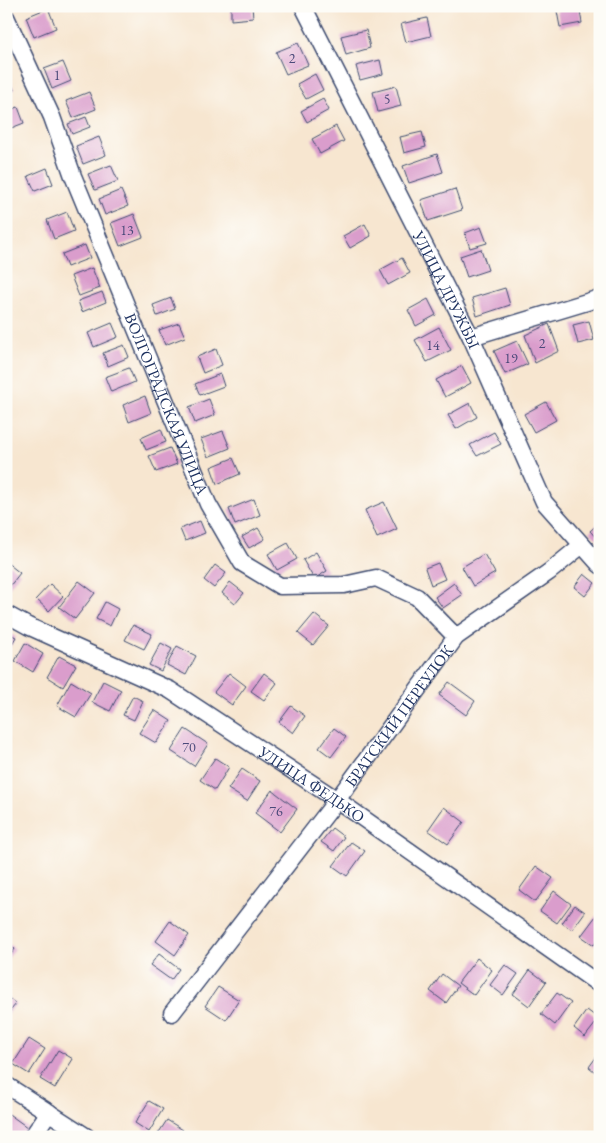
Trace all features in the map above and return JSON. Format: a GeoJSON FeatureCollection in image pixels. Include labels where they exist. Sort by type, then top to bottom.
{"type":"FeatureCollection","features":[{"type":"Feature","properties":{"kind":"street","name":"УЛИЦА ДРУЖБЫ"},"geometry":{"type":"LineString","coordinates":[[303,6],[471,337],[544,502],[600,565]]}},
{"type":"Feature","properties":{"kind":"street","name":"ВОЛГОГРАДСКАЯ УЛИЦА"},"geometry":{"type":"LineString","coordinates":[[6,17],[52,117],[73,176],[208,504],[242,563],[280,586],[344,585],[376,578],[417,597],[456,637]]}},
{"type":"Feature","properties":{"kind":"street"},"geometry":{"type":"LineString","coordinates":[[471,337],[600,298]]}},
{"type":"Feature","properties":{"kind":"street","name":"БРАТСКИЙ ПЕРЕУЛОК"},"geometry":{"type":"LineString","coordinates":[[172,1013],[338,800],[456,637],[549,572],[582,545]]}},
{"type":"Feature","properties":{"kind":"street","name":"УЛИЦА ФЕДЬКО"},"geometry":{"type":"LineString","coordinates":[[6,614],[28,626],[170,690],[338,800],[600,985]]}},
{"type":"Feature","properties":{"kind":"street"},"geometry":{"type":"LineString","coordinates":[[6,1084],[87,1137]]}},
{"type":"Feature","properties":{"kind":"street"},"geometry":{"type":"LineString","coordinates":[[32,1137],[49,1112]]}},
{"type":"Feature","properties":{"kind":"building"},"geometry":{"type":"Polygon","coordinates":[[[231,6],[252,6],[253,18],[231,20],[231,6]]]}},
{"type":"Feature","properties":{"kind":"building"},"geometry":{"type":"Polygon","coordinates":[[[556,6],[579,6],[582,23],[560,27],[556,6]]]}},
{"type":"Feature","properties":{"kind":"building"},"geometry":{"type":"Polygon","coordinates":[[[48,8],[56,28],[34,37],[26,17],[48,8]]]}},
{"type":"Feature","properties":{"kind":"building"},"geometry":{"type":"Polygon","coordinates":[[[427,18],[431,36],[406,42],[401,24],[427,18]]]}},
{"type":"Feature","properties":{"kind":"building"},"geometry":{"type":"Polygon","coordinates":[[[366,30],[370,48],[346,55],[341,36],[366,30]]]}},
{"type":"Feature","properties":{"kind":"building"},"geometry":{"type":"Polygon","coordinates":[[[298,43],[308,65],[286,74],[276,52],[298,43]]]}},
{"type":"Feature","properties":{"kind":"building"},"geometry":{"type":"Polygon","coordinates":[[[380,60],[383,74],[360,80],[356,66],[380,60]]]}},
{"type":"Feature","properties":{"kind":"building"},"geometry":{"type":"Polygon","coordinates":[[[63,62],[71,81],[52,89],[44,69],[63,62]]]}},
{"type":"Feature","properties":{"kind":"building"},"geometry":{"type":"Polygon","coordinates":[[[8,74],[14,90],[6,93],[6,75],[8,74]]]}},
{"type":"Feature","properties":{"kind":"building"},"geometry":{"type":"Polygon","coordinates":[[[315,74],[323,90],[306,99],[297,84],[315,74]]]}},
{"type":"Feature","properties":{"kind":"building"},"geometry":{"type":"Polygon","coordinates":[[[396,86],[401,106],[378,112],[373,92],[396,86]]]}},
{"type":"Feature","properties":{"kind":"building"},"geometry":{"type":"Polygon","coordinates":[[[89,92],[96,109],[73,118],[66,101],[89,92]]]}},
{"type":"Feature","properties":{"kind":"building"},"geometry":{"type":"Polygon","coordinates":[[[323,99],[329,110],[307,122],[301,111],[323,99]]]}},
{"type":"Feature","properties":{"kind":"building"},"geometry":{"type":"Polygon","coordinates":[[[18,107],[24,123],[6,130],[6,112],[18,107]]]}},
{"type":"Feature","properties":{"kind":"building"},"geometry":{"type":"Polygon","coordinates":[[[86,117],[90,127],[72,134],[68,124],[86,117]]]}},
{"type":"Feature","properties":{"kind":"building"},"geometry":{"type":"Polygon","coordinates":[[[336,126],[344,141],[320,154],[312,139],[336,126]]]}},
{"type":"Feature","properties":{"kind":"building"},"geometry":{"type":"Polygon","coordinates":[[[422,132],[426,147],[404,153],[400,137],[422,132]]]}},
{"type":"Feature","properties":{"kind":"building"},"geometry":{"type":"Polygon","coordinates":[[[99,137],[106,155],[83,164],[76,146],[99,137]]]}},
{"type":"Feature","properties":{"kind":"building"},"geometry":{"type":"Polygon","coordinates":[[[437,154],[443,172],[409,183],[403,166],[437,154]]]}},
{"type":"Feature","properties":{"kind":"building"},"geometry":{"type":"Polygon","coordinates":[[[111,165],[118,181],[95,190],[88,174],[111,165]]]}},
{"type":"Feature","properties":{"kind":"building"},"geometry":{"type":"Polygon","coordinates":[[[47,168],[53,184],[35,191],[28,176],[47,168]]]}},
{"type":"Feature","properties":{"kind":"building"},"geometry":{"type":"Polygon","coordinates":[[[455,189],[462,210],[428,221],[421,200],[455,189]]]}},
{"type":"Feature","properties":{"kind":"building"},"geometry":{"type":"Polygon","coordinates":[[[121,190],[128,206],[105,215],[99,199],[121,190]]]}},
{"type":"Feature","properties":{"kind":"building"},"geometry":{"type":"Polygon","coordinates":[[[67,212],[74,231],[54,239],[47,220],[67,212]]]}},
{"type":"Feature","properties":{"kind":"building"},"geometry":{"type":"Polygon","coordinates":[[[134,214],[143,237],[120,246],[111,223],[134,214]]]}},
{"type":"Feature","properties":{"kind":"building"},"geometry":{"type":"Polygon","coordinates":[[[365,224],[371,236],[350,248],[343,236],[365,224]]]}},
{"type":"Feature","properties":{"kind":"building"},"geometry":{"type":"Polygon","coordinates":[[[481,227],[487,243],[470,248],[465,233],[481,227]]]}},
{"type":"Feature","properties":{"kind":"building"},"geometry":{"type":"Polygon","coordinates":[[[85,245],[90,258],[67,267],[62,254],[85,245]]]}},
{"type":"Feature","properties":{"kind":"building"},"geometry":{"type":"Polygon","coordinates":[[[481,249],[488,270],[467,277],[460,256],[481,249]]]}},
{"type":"Feature","properties":{"kind":"building"},"geometry":{"type":"Polygon","coordinates":[[[402,258],[410,273],[388,285],[380,270],[402,258]]]}},
{"type":"Feature","properties":{"kind":"building"},"geometry":{"type":"Polygon","coordinates":[[[92,268],[100,288],[79,296],[71,276],[92,268]]]}},
{"type":"Feature","properties":{"kind":"building"},"geometry":{"type":"Polygon","coordinates":[[[505,288],[510,305],[477,316],[472,298],[505,288]]]}},
{"type":"Feature","properties":{"kind":"building"},"geometry":{"type":"Polygon","coordinates":[[[102,292],[106,302],[82,312],[78,301],[102,292]]]}},
{"type":"Feature","properties":{"kind":"building"},"geometry":{"type":"Polygon","coordinates":[[[171,298],[175,309],[157,316],[153,305],[171,298]]]}},
{"type":"Feature","properties":{"kind":"building"},"geometry":{"type":"Polygon","coordinates":[[[428,299],[436,315],[416,326],[408,310],[428,299]]]}},
{"type":"Feature","properties":{"kind":"building"},"geometry":{"type":"Polygon","coordinates":[[[589,321],[594,340],[578,344],[573,325],[589,321]]]}},
{"type":"Feature","properties":{"kind":"building"},"geometry":{"type":"Polygon","coordinates":[[[112,323],[118,337],[94,347],[88,333],[112,323]]]}},
{"type":"Feature","properties":{"kind":"building"},"geometry":{"type":"Polygon","coordinates":[[[179,323],[185,337],[165,345],[159,330],[179,323]]]}},
{"type":"Feature","properties":{"kind":"building"},"geometry":{"type":"Polygon","coordinates":[[[549,324],[559,351],[535,363],[525,335],[549,324]]]}},
{"type":"Feature","properties":{"kind":"building"},"geometry":{"type":"Polygon","coordinates":[[[439,327],[451,350],[427,362],[415,340],[439,327]]]}},
{"type":"Feature","properties":{"kind":"building"},"geometry":{"type":"Polygon","coordinates":[[[517,341],[528,364],[505,374],[494,351],[517,341]]]}},
{"type":"Feature","properties":{"kind":"building"},"geometry":{"type":"Polygon","coordinates":[[[124,345],[129,357],[108,366],[103,353],[124,345]]]}},
{"type":"Feature","properties":{"kind":"building"},"geometry":{"type":"Polygon","coordinates":[[[216,349],[222,365],[203,373],[197,357],[216,349]]]}},
{"type":"Feature","properties":{"kind":"building"},"geometry":{"type":"Polygon","coordinates":[[[462,366],[471,383],[445,397],[436,380],[462,366]]]}},
{"type":"Feature","properties":{"kind":"building"},"geometry":{"type":"Polygon","coordinates":[[[129,368],[135,382],[111,392],[105,377],[129,368]]]}},
{"type":"Feature","properties":{"kind":"building"},"geometry":{"type":"Polygon","coordinates":[[[220,374],[224,386],[200,395],[195,384],[220,374]]]}},
{"type":"Feature","properties":{"kind":"building"},"geometry":{"type":"Polygon","coordinates":[[[145,396],[151,413],[129,422],[123,405],[145,396]]]}},
{"type":"Feature","properties":{"kind":"building"},"geometry":{"type":"Polygon","coordinates":[[[209,399],[215,415],[195,423],[189,407],[209,399]]]}},
{"type":"Feature","properties":{"kind":"building"},"geometry":{"type":"Polygon","coordinates":[[[546,402],[556,420],[534,432],[524,414],[546,402]]]}},
{"type":"Feature","properties":{"kind":"building"},"geometry":{"type":"Polygon","coordinates":[[[470,403],[477,417],[456,429],[448,415],[470,403]]]}},
{"type":"Feature","properties":{"kind":"building"},"geometry":{"type":"Polygon","coordinates":[[[161,429],[166,442],[146,450],[141,438],[161,429]]]}},
{"type":"Feature","properties":{"kind":"building"},"geometry":{"type":"Polygon","coordinates":[[[223,431],[230,448],[208,457],[201,439],[223,431]]]}},
{"type":"Feature","properties":{"kind":"building"},"geometry":{"type":"Polygon","coordinates":[[[494,432],[501,444],[477,456],[470,445],[494,432]]]}},
{"type":"Feature","properties":{"kind":"building"},"geometry":{"type":"Polygon","coordinates":[[[170,448],[177,464],[156,472],[149,456],[170,448]]]}},
{"type":"Feature","properties":{"kind":"building"},"geometry":{"type":"Polygon","coordinates":[[[233,458],[240,474],[217,484],[211,467],[233,458]]]}},
{"type":"Feature","properties":{"kind":"building"},"geometry":{"type":"Polygon","coordinates":[[[254,499],[260,515],[235,525],[229,509],[254,499]]]}},
{"type":"Feature","properties":{"kind":"building"},"geometry":{"type":"Polygon","coordinates":[[[384,502],[397,529],[377,538],[365,510],[384,502]]]}},
{"type":"Feature","properties":{"kind":"building"},"geometry":{"type":"Polygon","coordinates":[[[200,521],[205,533],[185,541],[180,529],[200,521]]]}},
{"type":"Feature","properties":{"kind":"building"},"geometry":{"type":"Polygon","coordinates":[[[600,522],[600,542],[590,531],[600,522]]]}},
{"type":"Feature","properties":{"kind":"building"},"geometry":{"type":"Polygon","coordinates":[[[258,528],[265,539],[249,548],[242,537],[258,528]]]}},
{"type":"Feature","properties":{"kind":"building"},"geometry":{"type":"Polygon","coordinates":[[[288,543],[297,559],[277,570],[268,554],[288,543]]]}},
{"type":"Feature","properties":{"kind":"building"},"geometry":{"type":"Polygon","coordinates":[[[316,552],[327,571],[314,579],[303,560],[316,552]]]}},
{"type":"Feature","properties":{"kind":"building"},"geometry":{"type":"Polygon","coordinates":[[[484,554],[495,573],[473,586],[462,567],[484,554]]]}},
{"type":"Feature","properties":{"kind":"building"},"geometry":{"type":"Polygon","coordinates":[[[6,562],[20,573],[6,591],[6,562]]]}},
{"type":"Feature","properties":{"kind":"building"},"geometry":{"type":"Polygon","coordinates":[[[438,563],[445,579],[431,585],[425,568],[438,563]]]}},
{"type":"Feature","properties":{"kind":"building"},"geometry":{"type":"Polygon","coordinates":[[[215,565],[226,573],[214,588],[204,580],[215,565]]]}},
{"type":"Feature","properties":{"kind":"building"},"geometry":{"type":"Polygon","coordinates":[[[584,574],[595,583],[585,596],[574,587],[584,574]]]}},
{"type":"Feature","properties":{"kind":"building"},"geometry":{"type":"Polygon","coordinates":[[[79,581],[95,593],[75,619],[59,607],[79,581]]]}},
{"type":"Feature","properties":{"kind":"building"},"geometry":{"type":"Polygon","coordinates":[[[230,582],[244,593],[235,604],[222,593],[230,582]]]}},
{"type":"Feature","properties":{"kind":"building"},"geometry":{"type":"Polygon","coordinates":[[[454,583],[462,595],[443,608],[435,597],[454,583]]]}},
{"type":"Feature","properties":{"kind":"building"},"geometry":{"type":"Polygon","coordinates":[[[50,584],[63,596],[49,611],[36,599],[50,584]]]}},
{"type":"Feature","properties":{"kind":"building"},"geometry":{"type":"Polygon","coordinates":[[[105,602],[118,609],[110,626],[96,619],[105,602]]]}},
{"type":"Feature","properties":{"kind":"building"},"geometry":{"type":"Polygon","coordinates":[[[314,614],[329,626],[313,645],[298,633],[314,614]]]}},
{"type":"Feature","properties":{"kind":"building"},"geometry":{"type":"Polygon","coordinates":[[[133,625],[152,634],[144,649],[125,640],[133,625]]]}},
{"type":"Feature","properties":{"kind":"building"},"geometry":{"type":"Polygon","coordinates":[[[6,632],[16,637],[6,654],[6,632]]]}},
{"type":"Feature","properties":{"kind":"building"},"geometry":{"type":"Polygon","coordinates":[[[25,643],[43,654],[33,672],[15,661],[25,643]]]}},
{"type":"Feature","properties":{"kind":"building"},"geometry":{"type":"Polygon","coordinates":[[[161,643],[172,649],[161,671],[149,665],[161,643]]]}},
{"type":"Feature","properties":{"kind":"building"},"geometry":{"type":"Polygon","coordinates":[[[177,646],[196,656],[186,675],[167,665],[177,646]]]}},
{"type":"Feature","properties":{"kind":"building"},"geometry":{"type":"Polygon","coordinates":[[[59,656],[76,665],[63,687],[47,677],[59,656]]]}},
{"type":"Feature","properties":{"kind":"building"},"geometry":{"type":"Polygon","coordinates":[[[229,673],[246,686],[232,705],[214,692],[229,673]]]}},
{"type":"Feature","properties":{"kind":"building"},"geometry":{"type":"Polygon","coordinates":[[[264,673],[277,683],[264,700],[251,691],[264,673]]]}},
{"type":"Feature","properties":{"kind":"building"},"geometry":{"type":"Polygon","coordinates":[[[71,681],[91,693],[76,717],[57,706],[71,681]]]}},
{"type":"Feature","properties":{"kind":"building"},"geometry":{"type":"Polygon","coordinates":[[[103,681],[121,690],[110,711],[92,702],[103,681]]]}},
{"type":"Feature","properties":{"kind":"building"},"geometry":{"type":"Polygon","coordinates":[[[449,682],[475,701],[466,715],[439,695],[449,682]]]}},
{"type":"Feature","properties":{"kind":"building"},"geometry":{"type":"Polygon","coordinates":[[[133,696],[143,701],[134,720],[123,715],[133,696]]]}},
{"type":"Feature","properties":{"kind":"building"},"geometry":{"type":"Polygon","coordinates":[[[291,706],[305,716],[293,733],[279,722],[291,706]]]}},
{"type":"Feature","properties":{"kind":"building"},"geometry":{"type":"Polygon","coordinates":[[[154,710],[171,721],[156,743],[139,733],[154,710]]]}},
{"type":"Feature","properties":{"kind":"building"},"geometry":{"type":"Polygon","coordinates":[[[334,728],[346,737],[331,757],[319,748],[334,728]]]}},
{"type":"Feature","properties":{"kind":"building"},"geometry":{"type":"Polygon","coordinates":[[[185,729],[208,744],[194,766],[171,751],[185,729]]]}},
{"type":"Feature","properties":{"kind":"building"},"geometry":{"type":"Polygon","coordinates":[[[215,758],[229,767],[215,790],[200,780],[215,758]]]}},
{"type":"Feature","properties":{"kind":"building"},"geometry":{"type":"Polygon","coordinates":[[[242,769],[260,781],[247,801],[228,789],[242,769]]]}},
{"type":"Feature","properties":{"kind":"building"},"geometry":{"type":"Polygon","coordinates":[[[272,790],[297,809],[280,832],[255,813],[272,790]]]}},
{"type":"Feature","properties":{"kind":"building"},"geometry":{"type":"Polygon","coordinates":[[[444,807],[464,822],[448,844],[428,830],[444,807]]]}},
{"type":"Feature","properties":{"kind":"building"},"geometry":{"type":"Polygon","coordinates":[[[332,828],[344,837],[334,851],[321,842],[332,828]]]}},
{"type":"Feature","properties":{"kind":"building"},"geometry":{"type":"Polygon","coordinates":[[[351,842],[365,851],[347,876],[333,866],[351,842]]]}},
{"type":"Feature","properties":{"kind":"building"},"geometry":{"type":"Polygon","coordinates":[[[536,866],[553,878],[535,902],[519,890],[536,866]]]}},
{"type":"Feature","properties":{"kind":"building"},"geometry":{"type":"Polygon","coordinates":[[[554,891],[571,904],[557,923],[540,911],[554,891]]]}},
{"type":"Feature","properties":{"kind":"building"},"geometry":{"type":"Polygon","coordinates":[[[575,905],[585,912],[572,930],[562,923],[575,905]]]}},
{"type":"Feature","properties":{"kind":"building"},"geometry":{"type":"Polygon","coordinates":[[[596,916],[600,918],[600,937],[594,945],[581,936],[596,916]]]}},
{"type":"Feature","properties":{"kind":"building"},"geometry":{"type":"Polygon","coordinates":[[[170,921],[189,935],[175,955],[156,941],[170,921]]]}},
{"type":"Feature","properties":{"kind":"building"},"geometry":{"type":"Polygon","coordinates":[[[6,942],[15,949],[6,961],[6,942]]]}},
{"type":"Feature","properties":{"kind":"building"},"geometry":{"type":"Polygon","coordinates":[[[159,954],[179,969],[171,980],[150,965],[159,954]]]}},
{"type":"Feature","properties":{"kind":"building"},"geometry":{"type":"Polygon","coordinates":[[[477,958],[492,970],[474,995],[458,983],[477,958]]]}},
{"type":"Feature","properties":{"kind":"building"},"geometry":{"type":"Polygon","coordinates":[[[505,965],[518,974],[503,995],[490,985],[505,965]]]}},
{"type":"Feature","properties":{"kind":"building"},"geometry":{"type":"Polygon","coordinates":[[[530,970],[546,982],[529,1006],[513,994],[530,970]]]}},
{"type":"Feature","properties":{"kind":"building"},"geometry":{"type":"Polygon","coordinates":[[[442,974],[458,986],[446,1003],[430,991],[442,974]]]}},
{"type":"Feature","properties":{"kind":"building"},"geometry":{"type":"Polygon","coordinates":[[[218,987],[239,1000],[226,1020],[205,1006],[218,987]]]}},
{"type":"Feature","properties":{"kind":"building"},"geometry":{"type":"Polygon","coordinates":[[[557,993],[571,1003],[555,1025],[541,1014],[557,993]]]}},
{"type":"Feature","properties":{"kind":"building"},"geometry":{"type":"Polygon","coordinates":[[[6,996],[16,1004],[6,1016],[6,996]]]}},
{"type":"Feature","properties":{"kind":"building"},"geometry":{"type":"Polygon","coordinates":[[[587,1010],[599,1019],[585,1037],[574,1028],[587,1010]]]}},
{"type":"Feature","properties":{"kind":"building"},"geometry":{"type":"Polygon","coordinates":[[[29,1039],[45,1049],[29,1074],[13,1064],[29,1039]]]}},
{"type":"Feature","properties":{"kind":"building"},"geometry":{"type":"Polygon","coordinates":[[[58,1050],[73,1059],[55,1088],[40,1079],[58,1050]]]}},
{"type":"Feature","properties":{"kind":"building"},"geometry":{"type":"Polygon","coordinates":[[[600,1052],[600,1076],[589,1067],[600,1052]]]}},
{"type":"Feature","properties":{"kind":"building"},"geometry":{"type":"Polygon","coordinates":[[[149,1101],[163,1109],[149,1132],[135,1123],[149,1101]]]}},
{"type":"Feature","properties":{"kind":"building"},"geometry":{"type":"Polygon","coordinates":[[[6,1112],[31,1130],[27,1137],[6,1137],[6,1112]]]}},
{"type":"Feature","properties":{"kind":"building"},"geometry":{"type":"Polygon","coordinates":[[[167,1120],[183,1130],[179,1137],[156,1137],[167,1120]]]}}]}
